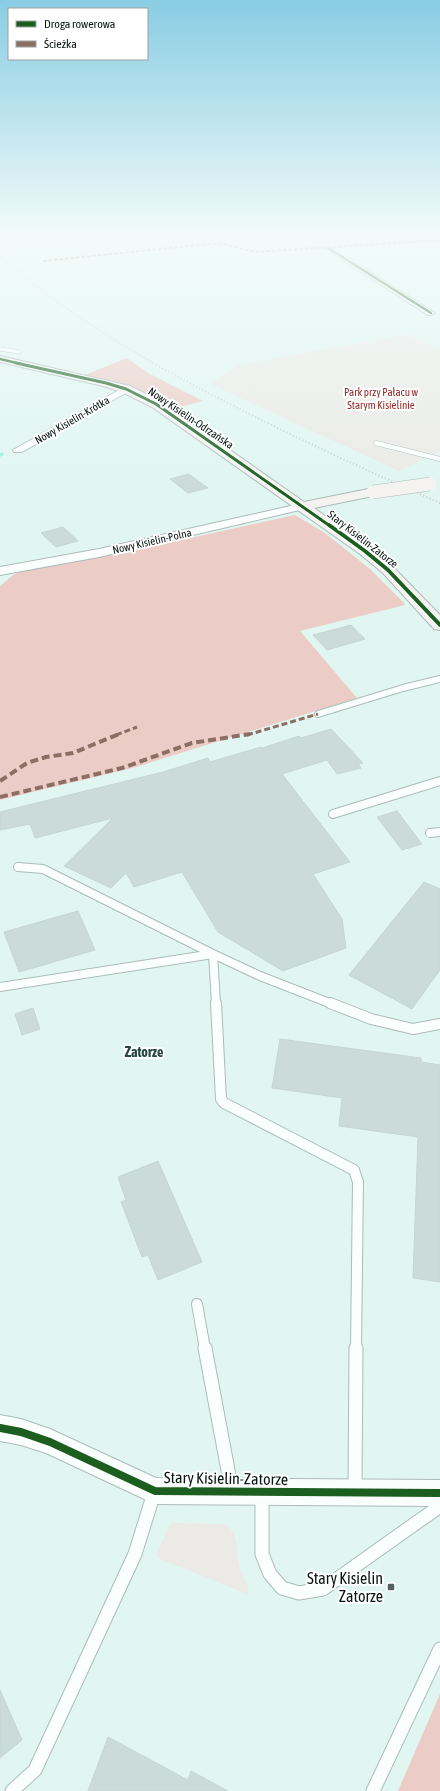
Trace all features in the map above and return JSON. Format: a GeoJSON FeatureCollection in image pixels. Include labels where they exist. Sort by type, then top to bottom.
{"type":"FeatureCollection","features":[{"type":"Feature","properties":{"kind":"street","name":"Nowy Kisielin-Odrzańska"},"geometry":{"type":"LineString","coordinates":[[0,359],[126,389],[156,404],[271,486],[304,506]]}},
{"type":"Feature","properties":{"kind":"street","name":"Nowy Kisielin-Krótka"},"geometry":{"type":"LineString","coordinates":[[18,450],[126,389]]}},
{"type":"Feature","properties":{"kind":"street"},"geometry":{"type":"LineString","coordinates":[[304,506],[348,496],[435,483]]}},
{"type":"Feature","properties":{"kind":"street","name":"Nowy Kisielin-Polna"},"geometry":{"type":"LineString","coordinates":[[0,571],[99,553],[304,506]]}},
{"type":"Feature","properties":{"kind":"street","name":"Stary Kisielin-Zatorze"},"geometry":{"type":"LineString","coordinates":[[304,506],[388,570],[440,625]]}},
{"type":"Feature","properties":{"kind":"street","name":"Stary Kisielin-Zatorze"},"geometry":{"type":"LineString","coordinates":[[0,1428],[21,1432],[50,1442],[155,1490],[230,1492],[440,1493]]}},
{"type":"Feature","properties":{"kind":"lane"},"geometry":{"type":"LineString","coordinates":[[0,349],[19,352]]}},
{"type":"Feature","properties":{"kind":"lane"},"geometry":{"type":"LineString","coordinates":[[376,443],[440,459]]}},
{"type":"Feature","properties":{"kind":"lane"},"geometry":{"type":"LineString","coordinates":[[318,714],[403,688],[440,679]]}},
{"type":"Feature","properties":{"kind":"lane"},"geometry":{"type":"LineString","coordinates":[[333,814],[440,781]]}},
{"type":"Feature","properties":{"kind":"lane"},"geometry":{"type":"LineString","coordinates":[[430,833],[440,832]]}},
{"type":"Feature","properties":{"kind":"lane"},"geometry":{"type":"LineString","coordinates":[[18,867],[43,869],[260,976],[371,1019],[413,1029],[440,1024]]}},
{"type":"Feature","properties":{"kind":"lane"},"geometry":{"type":"LineString","coordinates":[[0,987],[213,954]]}},
{"type":"Feature","properties":{"kind":"lane"},"geometry":{"type":"LineString","coordinates":[[213,954],[221,1098],[224,1103],[354,1170],[358,1182],[355,1493]]}},
{"type":"Feature","properties":{"kind":"lane"},"geometry":{"type":"LineString","coordinates":[[197,1304],[228,1470],[230,1492]]}},
{"type":"Feature","properties":{"kind":"lane"},"geometry":{"type":"LineString","coordinates":[[12,1791],[35,1770],[135,1554],[155,1490]]}},
{"type":"Feature","properties":{"kind":"lane"},"geometry":{"type":"LineString","coordinates":[[262,1492],[262,1554],[270,1574],[282,1588],[299,1594],[324,1589],[440,1506]]}},
{"type":"Feature","properties":{"kind":"lane"},"geometry":{"type":"LineString","coordinates":[[373,1791],[440,1649]]}},
{"type":"Feature","properties":{"kind":"green space","name":"Park przy Pałacu w Starym Kisielinie"},"geometry":{"type":"Polygon","coordinates":[[[407,334],[440,350],[440,451],[399,471],[210,384],[238,365],[407,334]]]}},
{"type":"Feature","properties":{"kind":"green space"},"geometry":{"type":"Polygon","coordinates":[[[173,1523],[225,1524],[233,1532],[235,1537],[239,1564],[249,1588],[247,1594],[158,1558],[157,1554],[169,1526],[173,1523]]]}},
{"type":"Feature","properties":{"kind":"shaded area"},"geometry":{"type":"Polygon","coordinates":[[[127,358],[148,373],[203,401],[176,408],[123,384],[85,375],[127,358]]]}},
{"type":"Feature","properties":{"kind":"shaded area"},"geometry":{"type":"Polygon","coordinates":[[[295,515],[325,533],[370,569],[405,605],[300,631],[357,698],[136,767],[0,800],[0,586],[13,575],[27,569],[118,554],[295,515]]]}},
{"type":"Feature","properties":{"kind":"shaded area"},"geometry":{"type":"Polygon","coordinates":[[[440,1694],[440,1791],[398,1791],[440,1694]]]}},
{"type":"Feature","properties":{"kind":"building"},"geometry":{"type":"Polygon","coordinates":[[[189,474],[208,488],[188,493],[170,479],[189,474]]]}},
{"type":"Feature","properties":{"kind":"building"},"geometry":{"type":"Polygon","coordinates":[[[63,527],[78,541],[56,547],[41,533],[63,527]]]}},
{"type":"Feature","properties":{"kind":"building"},"geometry":{"type":"Polygon","coordinates":[[[351,625],[365,639],[327,650],[313,635],[351,625]]]}},
{"type":"Feature","properties":{"kind":"building"},"geometry":{"type":"Polygon","coordinates":[[[331,729],[363,763],[358,764],[361,768],[337,774],[327,760],[282,774],[350,862],[313,874],[342,919],[346,948],[283,971],[218,932],[182,872],[134,887],[126,873],[111,888],[64,866],[113,818],[35,838],[30,824],[0,830],[0,812],[163,772],[208,758],[210,762],[299,736],[301,738],[331,729]]]}},
{"type":"Feature","properties":{"kind":"building"},"geometry":{"type":"Polygon","coordinates":[[[397,811],[422,844],[402,850],[377,817],[397,811]]]}},
{"type":"Feature","properties":{"kind":"building"},"geometry":{"type":"Polygon","coordinates":[[[424,882],[440,889],[440,970],[412,1009],[349,975],[424,882]]]}},
{"type":"Feature","properties":{"kind":"building"},"geometry":{"type":"Polygon","coordinates":[[[78,911],[95,950],[19,972],[4,932],[78,911]]]}},
{"type":"Feature","properties":{"kind":"building"},"geometry":{"type":"Polygon","coordinates":[[[33,1008],[40,1029],[22,1035],[15,1014],[33,1008]]]}},
{"type":"Feature","properties":{"kind":"building"},"geometry":{"type":"Polygon","coordinates":[[[280,1039],[421,1058],[421,1062],[440,1065],[440,1282],[413,1278],[418,1137],[339,1126],[342,1098],[272,1088],[280,1039]]]}},
{"type":"Feature","properties":{"kind":"building"},"geometry":{"type":"Polygon","coordinates":[[[158,1161],[202,1262],[158,1280],[148,1255],[142,1257],[121,1202],[126,1200],[118,1177],[158,1161]]]}},
{"type":"Feature","properties":{"kind":"building"},"geometry":{"type":"Polygon","coordinates":[[[0,1690],[22,1740],[0,1758],[0,1690]]]}},
{"type":"Feature","properties":{"kind":"building"},"geometry":{"type":"Polygon","coordinates":[[[108,1737],[188,1780],[191,1771],[228,1791],[88,1791],[108,1737]]]}},
{"type":"Feature","properties":{"kind":"railway"},"geometry":{"type":"LineString","coordinates":[[83,320],[155,364]]}},
{"type":"Feature","properties":{"kind":"railway"},"geometry":{"type":"LineString","coordinates":[[153,363],[223,401],[440,503]]}},
{"type":"Feature","properties":{"kind":"marked path"},"geometry":{"type":"LineString","coordinates":[[0,797],[122,768],[192,743],[245,736],[318,714]]}},
{"type":"Feature","properties":{"kind":"marked path"},"geometry":{"type":"LineString","coordinates":[[0,781],[27,763],[46,757],[73,753],[137,727]]}},
{"type":"Feature","properties":{"kind":"cycle path"},"geometry":{"type":"LineString","coordinates":[[0,359],[106,383],[126,389],[156,404],[365,551],[388,570],[440,625]]}},
{"type":"Feature","properties":{"kind":"cycle path"},"geometry":{"type":"LineString","coordinates":[[0,1428],[21,1432],[50,1442],[155,1491],[440,1493]]}},
{"type":"Feature","properties":{"kind":"place","name":"Stary Kisielin Zatorze"},"geometry":{"type":"Point","coordinates":[391,1587]}},
{"type":"Feature","properties":{"kind":"district","name":"Zatorze"},"geometry":{"type":"Point","coordinates":[144,1052]}}]}
